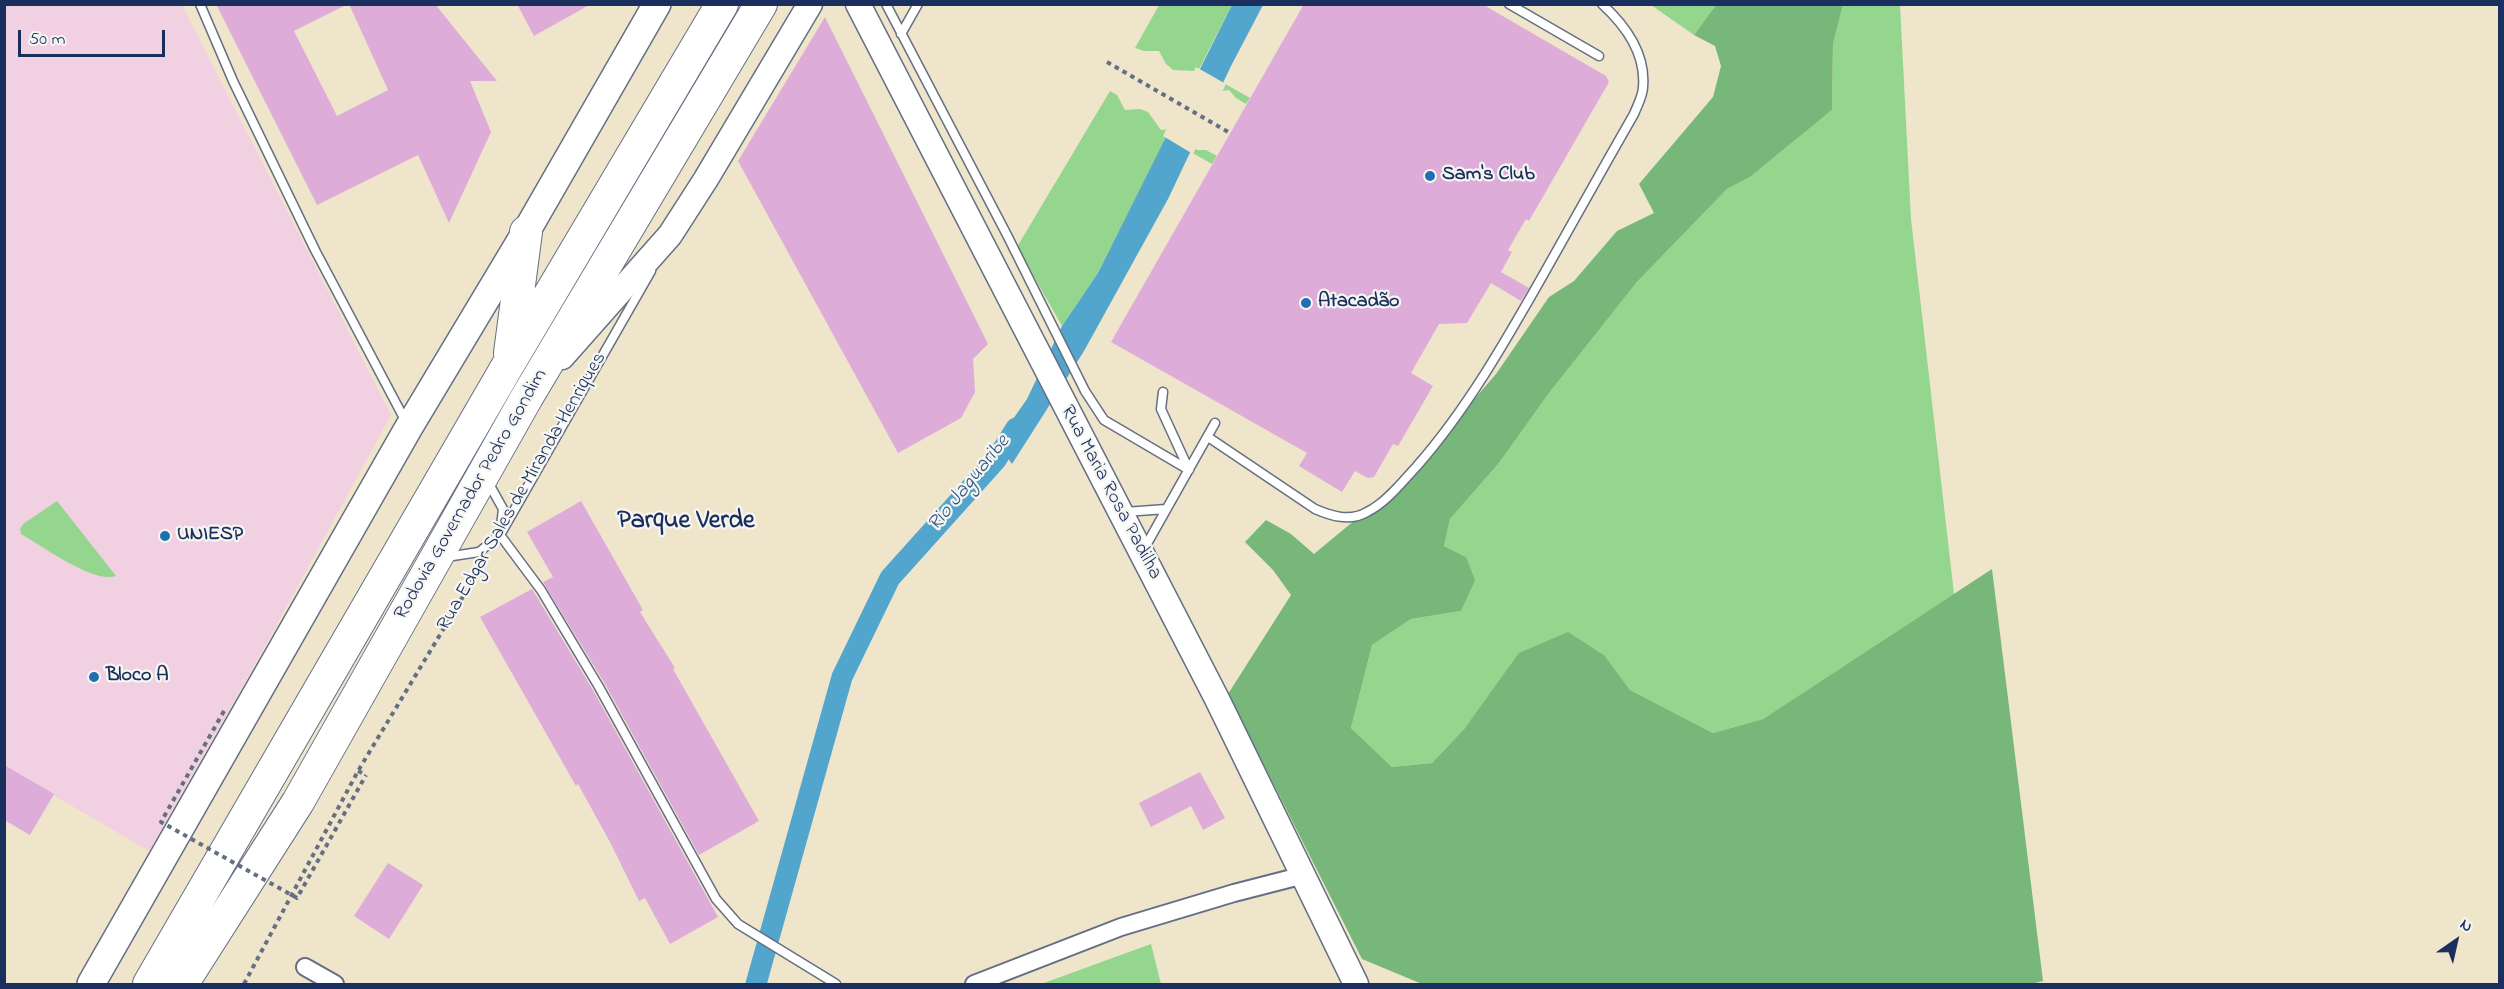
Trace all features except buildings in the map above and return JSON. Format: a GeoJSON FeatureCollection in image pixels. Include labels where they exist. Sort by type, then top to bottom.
{"type":"FeatureCollection","features":[{"type":"Feature","properties":{"kind":"highway","name":"Rodovia Governador Pedro Gondim"},"geometry":{"type":"LineString","coordinates":[[149,984],[508,365],[722,4]]}},
{"type":"Feature","properties":{"kind":"highway","name":"Rodovia Governador Pedro Gondim"},"geometry":{"type":"LineString","coordinates":[[182,984],[298,802],[527,397],[761,4]]}},
{"type":"Feature","properties":{"kind":"highway"},"geometry":{"type":"LineString","coordinates":[[508,365],[526,232]]}},
{"type":"Feature","properties":{"kind":"highway"},"geometry":{"type":"LineString","coordinates":[[209,984],[298,802]]}},
{"type":"Feature","properties":{"kind":"main road"},"geometry":{"type":"LineString","coordinates":[[91,984],[409,428],[526,232],[657,4]]}},
{"type":"Feature","properties":{"kind":"main road","name":"Rua Edgar Sales de Miranda Henriques"},"geometry":{"type":"LineString","coordinates":[[670,235],[810,4]]}},
{"type":"Feature","properties":{"kind":"main road","name":"Rua Maria Rosa Padilha"},"geometry":{"type":"LineString","coordinates":[[858,4],[1039,358],[1122,512],[1304,875],[1356,984]]}},
{"type":"Feature","properties":{"kind":"main road"},"geometry":{"type":"LineString","coordinates":[[527,397],[670,235]]}},
{"type":"Feature","properties":{"kind":"street"},"geometry":{"type":"LineString","coordinates":[[974,984],[1121,927],[1234,893],[1304,875]]}},
{"type":"Feature","properties":{"kind":"street"},"geometry":{"type":"LineString","coordinates":[[305,967],[335,984]]}},
{"type":"Feature","properties":{"kind":"lane"},"geometry":{"type":"LineString","coordinates":[[200,4],[233,81],[315,250],[409,428]]}},
{"type":"Feature","properties":{"kind":"lane"},"geometry":{"type":"LineString","coordinates":[[886,4],[1085,391],[1104,420],[1189,470]]}},
{"type":"Feature","properties":{"kind":"lane"},"geometry":{"type":"LineString","coordinates":[[901,34],[918,4]]}},
{"type":"Feature","properties":{"kind":"lane"},"geometry":{"type":"LineString","coordinates":[[1509,4],[1599,56]]}},
{"type":"Feature","properties":{"kind":"lane"},"geometry":{"type":"LineString","coordinates":[[1208,437],[1315,508],[1331,516],[1348,517],[1366,513],[1384,501],[1404,480],[1436,443],[1479,382],[1516,322],[1634,114],[1643,89],[1642,62],[1632,39],[1617,18],[1602,4]]}},
{"type":"Feature","properties":{"kind":"lane","name":"Rua Edgar Sales de Miranda Henriques"},"geometry":{"type":"LineString","coordinates":[[500,535],[670,235]]}},
{"type":"Feature","properties":{"kind":"lane"},"geometry":{"type":"LineString","coordinates":[[1163,392],[1161,409],[1189,470]]}},
{"type":"Feature","properties":{"kind":"lane"},"geometry":{"type":"LineString","coordinates":[[1142,552],[1215,423]]}},
{"type":"Feature","properties":{"kind":"lane"},"geometry":{"type":"LineString","coordinates":[[484,474],[503,509],[500,535],[541,590],[716,899],[738,924],[836,984]]}},
{"type":"Feature","properties":{"kind":"lane"},"geometry":{"type":"LineString","coordinates":[[1122,512],[1166,509]]}},
{"type":"Feature","properties":{"kind":"lane"},"geometry":{"type":"LineString","coordinates":[[436,558],[479,552],[500,535]]}},
{"type":"Feature","properties":{"kind":"path"},"geometry":{"type":"LineString","coordinates":[[1107,62],[1230,133]]}},
{"type":"Feature","properties":{"kind":"path","name":"Rua Edgar Sales de Miranda Henriques"},"geometry":{"type":"LineString","coordinates":[[244,984],[358,771],[500,535]]}},
{"type":"Feature","properties":{"kind":"path"},"geometry":{"type":"LineString","coordinates":[[224,711],[161,822],[297,898],[366,775],[358,771]]}},
{"type":"Feature","properties":{"kind":"shaded area","name":"UNIESP"},"geometry":{"type":"Polygon","coordinates":[[[5,5],[182,5],[391,415],[259,657],[149,851],[5,767],[5,5]]]}},
{"type":"Feature","properties":{"kind":"green space"},"geometry":{"type":"Polygon","coordinates":[[[1159,5],[1232,5],[1199,69],[1250,98],[1246,104],[1229,90],[1216,92],[1195,71],[1173,70],[1166,64],[1159,51],[1144,51],[1135,48],[1159,5]]]}},
{"type":"Feature","properties":{"kind":"green space"},"geometry":{"type":"Polygon","coordinates":[[[1651,5],[1716,5],[1694,35],[1651,5]]]}},
{"type":"Feature","properties":{"kind":"green space"},"geometry":{"type":"Polygon","coordinates":[[[1716,5],[1843,5],[1833,44],[1832,110],[1750,177],[1727,189],[1637,282],[1549,393],[1499,463],[1450,519],[1444,546],[1466,557],[1475,580],[1461,611],[1411,619],[1372,645],[1351,728],[1392,767],[1432,763],[1465,728],[1519,653],[1568,632],[1605,656],[1630,690],[1713,733],[1763,719],[1992,569],[2043,981],[2031,984],[1422,984],[1362,959],[1228,694],[1291,595],[1273,570],[1245,542],[1266,520],[1291,534],[1314,554],[1355,520],[1434,446],[1496,374],[1549,297],[1574,281],[1617,231],[1654,213],[1639,184],[1713,97],[1721,66],[1715,46],[1694,35],[1716,5]]]}},
{"type":"Feature","properties":{"kind":"green space"},"geometry":{"type":"Polygon","coordinates":[[[1843,5],[1900,5],[1911,219],[1954,594],[1763,719],[1713,733],[1630,690],[1605,656],[1465,728],[1432,763],[1392,767],[1351,728],[1372,645],[1411,619],[1461,611],[1466,557],[1444,546],[1450,519],[1499,463],[1549,393],[1637,282],[1727,189],[1750,177],[1832,110],[1833,44],[1843,5]]]}},
{"type":"Feature","properties":{"kind":"green space"},"geometry":{"type":"Polygon","coordinates":[[[1110,91],[1117,95],[1125,110],[1140,109],[1148,112],[1161,130],[1176,129],[1197,150],[1206,150],[1217,156],[1212,164],[1166,138],[1098,273],[1062,326],[1017,247],[1110,91]]]}},
{"type":"Feature","properties":{"kind":"green space"},"geometry":{"type":"Polygon","coordinates":[[[57,501],[116,576],[106,577],[82,569],[21,534],[20,529],[23,524],[57,501]]]}},
{"type":"Feature","properties":{"kind":"green space"},"geometry":{"type":"Polygon","coordinates":[[[1151,944],[1161,984],[1041,984],[1151,944]]]}},
{"type":"Feature","properties":{"kind":"water"},"geometry":{"type":"Polygon","coordinates":[[[1232,5],[1263,5],[1231,66],[1168,199],[1084,351],[1012,464],[997,442],[1027,399],[1062,326],[1098,273],[1232,5]]]}},
{"type":"Feature","properties":{"kind":"pier"},"geometry":{"type":"Polygon","coordinates":[[[1196,67],[1226,84],[1193,154],[1163,136],[1196,67]]]}},
{"type":"Feature","properties":{"kind":"waterway","name":"Rio Jaguaribe"},"geometry":{"type":"LineString","coordinates":[[756,984],[842,677],[890,578],[996,460],[1016,428]]}},
{"type":"Feature","properties":{"kind":"place","name":"Sam's Club"},"geometry":{"type":"Point","coordinates":[1430,176]}},
{"type":"Feature","properties":{"kind":"place","name":"Atacadão"},"geometry":{"type":"Point","coordinates":[1306,303]}},
{"type":"Feature","properties":{"kind":"place","name":"UNIESP"},"geometry":{"type":"Point","coordinates":[165,536]}},
{"type":"Feature","properties":{"kind":"place","name":"Bloco A"},"geometry":{"type":"Point","coordinates":[94,677]}},
{"type":"Feature","properties":{"kind":"district","name":"Parque Verde"},"geometry":{"type":"Point","coordinates":[686,523]}}]}
